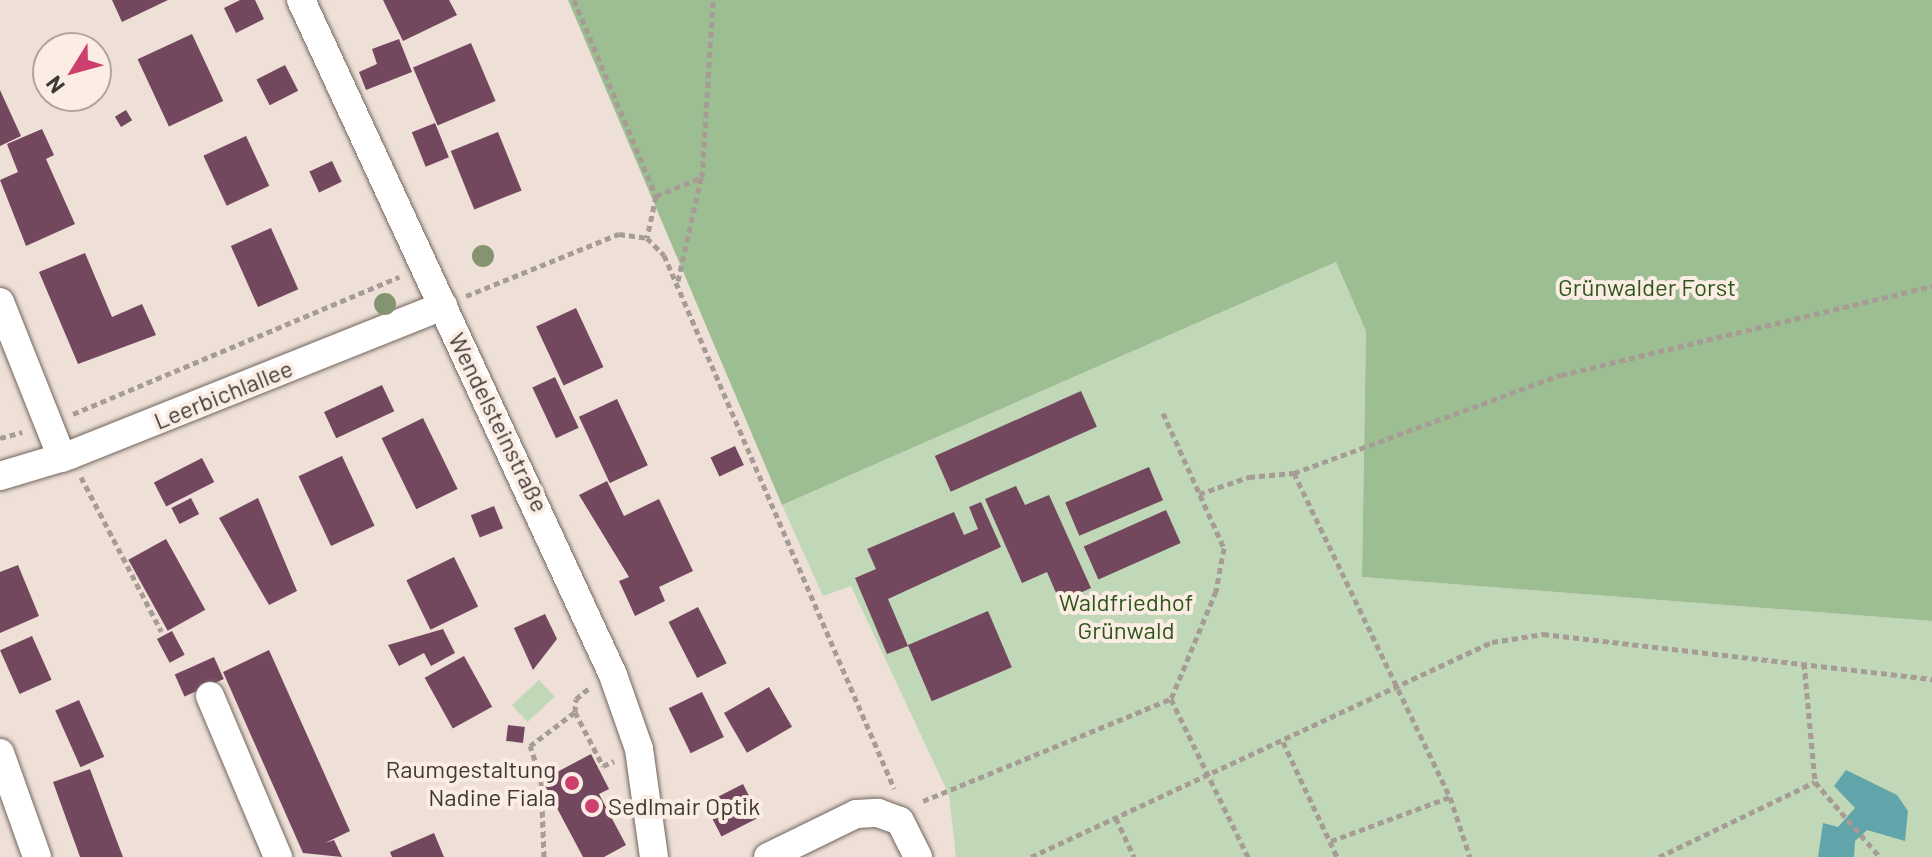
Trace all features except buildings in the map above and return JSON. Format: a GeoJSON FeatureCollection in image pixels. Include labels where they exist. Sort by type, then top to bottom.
{"type":"FeatureCollection","features":[{"type":"Feature","properties":{"kind":"street","name":"Wendelsteinstraße"},"geometry":{"type":"LineString","coordinates":[[301,0],[564,561],[639,749],[654,857]]}},
{"type":"Feature","properties":{"kind":"street"},"geometry":{"type":"LineString","coordinates":[[0,302],[49,424],[66,456]]}},
{"type":"Feature","properties":{"kind":"street","name":"Leerbichlallee"},"geometry":{"type":"LineString","coordinates":[[0,476],[66,456],[443,306]]}},
{"type":"Feature","properties":{"kind":"street"},"geometry":{"type":"LineString","coordinates":[[210,696],[246,772],[278,857]]}},
{"type":"Feature","properties":{"kind":"street"},"geometry":{"type":"LineString","coordinates":[[0,753],[37,857]]}},
{"type":"Feature","properties":{"kind":"street"},"geometry":{"type":"LineString","coordinates":[[768,857],[856,814],[900,821],[918,857]]}},
{"type":"Feature","properties":{"kind":"path"},"geometry":{"type":"LineString","coordinates":[[574,0],[656,196],[647,238],[678,284],[893,786],[900,821]]}},
{"type":"Feature","properties":{"kind":"path"},"geometry":{"type":"LineString","coordinates":[[678,284],[702,177],[713,0]]}},
{"type":"Feature","properties":{"kind":"path"},"geometry":{"type":"LineString","coordinates":[[656,196],[702,177]]}},
{"type":"Feature","properties":{"kind":"path"},"geometry":{"type":"LineString","coordinates":[[443,306],[619,234],[647,238]]}},
{"type":"Feature","properties":{"kind":"path"},"geometry":{"type":"LineString","coordinates":[[0,438],[49,424],[426,266]]}},
{"type":"Feature","properties":{"kind":"path"},"geometry":{"type":"LineString","coordinates":[[1199,494],[1249,477],[1294,473],[1561,375],[1932,286]]}},
{"type":"Feature","properties":{"kind":"path"},"geometry":{"type":"LineString","coordinates":[[923,801],[1171,699],[1212,604],[1224,548],[1163,413]]}},
{"type":"Feature","properties":{"kind":"path"},"geometry":{"type":"LineString","coordinates":[[66,456],[161,631]]}},
{"type":"Feature","properties":{"kind":"path"},"geometry":{"type":"LineString","coordinates":[[1294,473],[1450,797],[1470,857]]}},
{"type":"Feature","properties":{"kind":"path"},"geometry":{"type":"LineString","coordinates":[[1031,857],[1492,642],[1543,634],[1932,679]]}},
{"type":"Feature","properties":{"kind":"path"},"geometry":{"type":"LineString","coordinates":[[1804,663],[1815,782],[1880,856]]}},
{"type":"Feature","properties":{"kind":"path"},"geometry":{"type":"LineString","coordinates":[[1171,699],[1248,857]]}},
{"type":"Feature","properties":{"kind":"path"},"geometry":{"type":"LineString","coordinates":[[544,857],[541,779],[530,746],[575,712],[603,766],[639,749]]}},
{"type":"Feature","properties":{"kind":"path"},"geometry":{"type":"LineString","coordinates":[[1283,742],[1337,857]]}},
{"type":"Feature","properties":{"kind":"path"},"geometry":{"type":"LineString","coordinates":[[1659,857],[1815,782]]}},
{"type":"Feature","properties":{"kind":"path"},"geometry":{"type":"LineString","coordinates":[[1331,841],[1450,797]]}},
{"type":"Feature","properties":{"kind":"path"},"geometry":{"type":"LineString","coordinates":[[1116,818],[1134,857]]}},
{"type":"Feature","properties":{"kind":"green space","name":"Grünwalder Forst"},"geometry":{"type":"Polygon","coordinates":[[[568,0],[1932,0],[1932,621],[1362,577],[1366,331],[1336,262],[782,505],[568,0]]]}},
{"type":"Feature","properties":{"kind":"green space","name":"Waldfriedhof Grünwald"},"geometry":{"type":"Polygon","coordinates":[[[1336,262],[1366,331],[1362,577],[1932,621],[1932,857],[956,857],[949,795],[851,586],[823,596],[782,505],[1336,262]]]}},
{"type":"Feature","properties":{"kind":"green space"},"geometry":{"type":"Polygon","coordinates":[[[539,680],[555,697],[528,722],[512,705],[539,680]]]}},
{"type":"Feature","properties":{"kind":"water"},"geometry":{"type":"Polygon","coordinates":[[[1846,770],[1897,795],[1908,811],[1905,841],[1867,830],[1855,841],[1854,857],[1818,857],[1823,823],[1838,827],[1855,808],[1834,786],[1846,770]]]}},
{"type":"Feature","properties":{"kind":"place","name":"Raumgestaltung Nadine Fiala"},"geometry":{"type":"Point","coordinates":[572,783]}},
{"type":"Feature","properties":{"kind":"place","name":"Sedlmair Optik"},"geometry":{"type":"Point","coordinates":[592,806]}}]}
